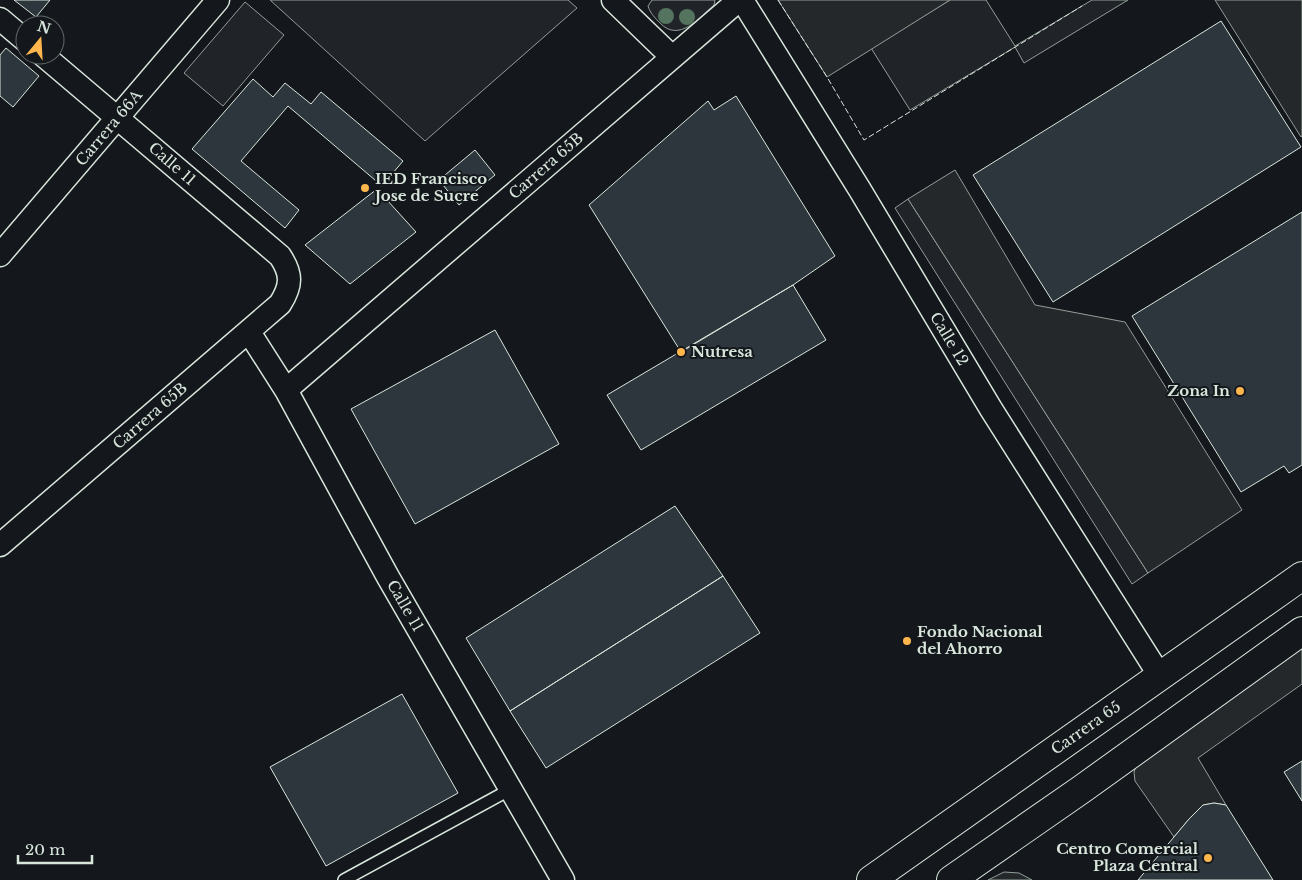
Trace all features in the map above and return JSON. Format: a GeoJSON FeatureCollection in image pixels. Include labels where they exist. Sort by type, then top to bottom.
{"type":"FeatureCollection","features":[{"type":"Feature","properties":{"kind":"street","name":"Carrera 66A"},"geometry":{"type":"LineString","coordinates":[[0,255],[218,0]]}},
{"type":"Feature","properties":{"kind":"street","name":"Carrera 65B"},"geometry":{"type":"LineString","coordinates":[[286,390],[740,0]]}},
{"type":"Feature","properties":{"kind":"street","name":"Calle 12"},"geometry":{"type":"LineString","coordinates":[[740,0],[860,190],[991,409],[1160,676]]}},
{"type":"Feature","properties":{"kind":"street"},"geometry":{"type":"LineString","coordinates":[[621,2],[672,57]]}},
{"type":"Feature","properties":{"kind":"street"},"geometry":{"type":"LineString","coordinates":[[0,19],[15,32]]}},
{"type":"Feature","properties":{"kind":"street","name":"Calle 11"},"geometry":{"type":"LineString","coordinates":[[55,65],[280,256],[287,267],[290,280]]}},
{"type":"Feature","properties":{"kind":"street","name":"Carrera 65B"},"geometry":{"type":"LineString","coordinates":[[0,545],[280,304],[287,293],[290,280]]}},
{"type":"Feature","properties":{"kind":"street","name":"Calle 11"},"geometry":{"type":"LineString","coordinates":[[249,332],[286,390],[388,577],[563,880]]}},
{"type":"Feature","properties":{"kind":"street","name":"Carrera 65"},"geometry":{"type":"LineString","coordinates":[[871,880],[1302,576]]}},
{"type":"Feature","properties":{"kind":"street"},"geometry":{"type":"LineString","coordinates":[[952,880],[1082,790],[1302,631]]}},
{"type":"Feature","properties":{"kind":"lane"},"geometry":{"type":"LineString","coordinates":[[344,880],[511,789]]}},
{"type":"Feature","properties":{"kind":"shaded area"},"geometry":{"type":"Polygon","coordinates":[[[270,0],[568,0],[577,8],[425,141],[270,0]]]}},
{"type":"Feature","properties":{"kind":"shaded area"},"geometry":{"type":"Polygon","coordinates":[[[652,0],[715,0],[714,5],[695,22],[681,30],[674,30],[667,29],[650,11],[648,6],[652,0]]]}},
{"type":"Feature","properties":{"kind":"shaded area"},"geometry":{"type":"Polygon","coordinates":[[[778,0],[950,0],[827,77],[778,0]]]}},
{"type":"Feature","properties":{"kind":"shaded area"},"geometry":{"type":"Polygon","coordinates":[[[950,0],[986,0],[1015,46],[1092,0],[1128,0],[1024,63],[1015,47],[910,110],[871,48],[950,0]]]}},
{"type":"Feature","properties":{"kind":"shaded area"},"geometry":{"type":"Polygon","coordinates":[[[1215,0],[1302,0],[1301,137],[1215,0]]]}},
{"type":"Feature","properties":{"kind":"shaded area"},"geometry":{"type":"Polygon","coordinates":[[[245,2],[284,35],[223,106],[184,73],[245,2]]]}},
{"type":"Feature","properties":{"kind":"shaded area"},"geometry":{"type":"Polygon","coordinates":[[[955,170],[1035,305],[1125,322],[1242,510],[1148,573],[908,199],[955,170]]]}},
{"type":"Feature","properties":{"kind":"shaded area"},"geometry":{"type":"Polygon","coordinates":[[[908,199],[1148,573],[1132,584],[895,208],[908,199]]]}},
{"type":"Feature","properties":{"kind":"shaded area"},"geometry":{"type":"Polygon","coordinates":[[[1302,645],[1302,684],[1198,758],[1226,805],[1214,803],[1203,805],[1174,837],[1135,781],[1134,772],[1137,764],[1302,645]]]}},
{"type":"Feature","properties":{"kind":"shaded area"},"geometry":{"type":"Polygon","coordinates":[[[1004,872],[1019,873],[1032,880],[988,880],[1004,872]]]}},
{"type":"Feature","properties":{"kind":"building"},"geometry":{"type":"Polygon","coordinates":[[[14,0],[50,0],[38,15],[33,15],[14,0]]]}},
{"type":"Feature","properties":{"kind":"building"},"geometry":{"type":"Polygon","coordinates":[[[1221,21],[1301,147],[1053,302],[973,175],[1221,21]]]}},
{"type":"Feature","properties":{"kind":"building"},"geometry":{"type":"Polygon","coordinates":[[[6,48],[15,56],[15,65],[26,65],[39,76],[13,107],[0,96],[0,55],[6,48]]]}},
{"type":"Feature","properties":{"kind":"building"},"geometry":{"type":"Polygon","coordinates":[[[253,79],[273,97],[285,83],[311,104],[321,92],[403,161],[382,186],[288,106],[241,161],[299,210],[285,228],[192,149],[253,79]]]}},
{"type":"Feature","properties":{"kind":"building"},"geometry":{"type":"Polygon","coordinates":[[[736,96],[835,256],[793,285],[681,352],[589,205],[708,101],[714,110],[736,96]]]}},
{"type":"Feature","properties":{"kind":"building"},"geometry":{"type":"Polygon","coordinates":[[[475,150],[495,175],[459,205],[439,180],[475,150]]]}},
{"type":"Feature","properties":{"kind":"building"},"geometry":{"type":"Polygon","coordinates":[[[377,189],[416,232],[350,284],[305,245],[377,189]]]}},
{"type":"Feature","properties":{"kind":"building","name":"Zona In"},"geometry":{"type":"Polygon","coordinates":[[[1302,212],[1302,465],[1289,473],[1284,466],[1241,492],[1132,316],[1302,212]]]}},
{"type":"Feature","properties":{"kind":"building"},"geometry":{"type":"Polygon","coordinates":[[[793,285],[826,340],[641,450],[607,395],[793,285]]]}},
{"type":"Feature","properties":{"kind":"building"},"geometry":{"type":"Polygon","coordinates":[[[495,330],[559,444],[415,524],[351,409],[495,330]]]}},
{"type":"Feature","properties":{"kind":"building"},"geometry":{"type":"Polygon","coordinates":[[[675,506],[723,576],[510,711],[466,638],[675,506]]]}},
{"type":"Feature","properties":{"kind":"building"},"geometry":{"type":"Polygon","coordinates":[[[723,576],[760,633],[546,768],[510,711],[723,576]]]}},
{"type":"Feature","properties":{"kind":"building"},"geometry":{"type":"Polygon","coordinates":[[[402,694],[458,793],[326,866],[270,767],[402,694]]]}},
{"type":"Feature","properties":{"kind":"building"},"geometry":{"type":"Polygon","coordinates":[[[1302,761],[1302,801],[1284,772],[1302,761]]]}},
{"type":"Feature","properties":{"kind":"building","name":"Centro Comercial Plaza Central"},"geometry":{"type":"Polygon","coordinates":[[[1214,803],[1226,805],[1273,880],[1138,880],[1189,819],[1203,805],[1214,803]]]}},
{"type":"Feature","properties":{"kind":"fence"},"geometry":{"type":"LineString","coordinates":[[778,0],[864,140],[1082,6]]}},
{"type":"Feature","properties":{"kind":"place","name":"IED Francisco Jose de Sucre"},"geometry":{"type":"Point","coordinates":[365,188]}},
{"type":"Feature","properties":{"kind":"place","name":"Nutresa"},"geometry":{"type":"Point","coordinates":[681,352]}},
{"type":"Feature","properties":{"kind":"place","name":"Zona In"},"geometry":{"type":"Point","coordinates":[1240,391]}},
{"type":"Feature","properties":{"kind":"place","name":"Fondo Nacional del Ahorro"},"geometry":{"type":"Point","coordinates":[907,641]}},
{"type":"Feature","properties":{"kind":"place","name":"Centro Comercial Plaza Central"},"geometry":{"type":"Point","coordinates":[1208,858]}}]}
